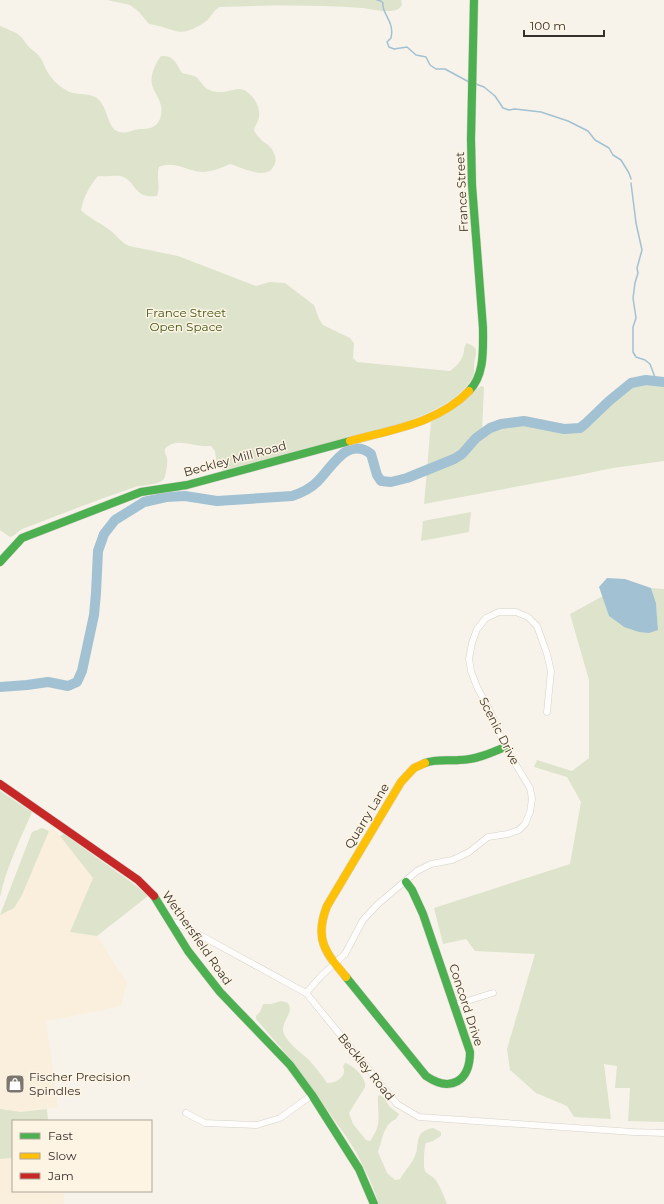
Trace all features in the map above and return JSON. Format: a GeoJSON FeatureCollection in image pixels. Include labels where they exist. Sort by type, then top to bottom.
{"type":"FeatureCollection","features":[{"type":"Feature","properties":{"kind":"street","name":"France Street"},"geometry":{"type":"LineString","coordinates":[[474,0],[471,125],[472,186],[483,341],[482,361],[477,382]]}},
{"type":"Feature","properties":{"kind":"street","name":"Beckley Mill Road"},"geometry":{"type":"LineString","coordinates":[[0,562],[22,538],[141,492],[187,485],[413,424],[444,411],[468,392],[477,382]]}},
{"type":"Feature","properties":{"kind":"street","name":"Scenic Drive"},"geometry":{"type":"LineString","coordinates":[[306,993],[321,976],[345,954],[363,920],[378,904],[423,868],[431,864],[452,860],[469,852],[488,837],[508,834],[518,830],[525,824],[530,812],[532,799],[530,788],[505,747],[491,713],[477,687],[470,666],[469,659],[472,643],[477,629],[486,618],[499,612],[516,612],[528,617],[537,626],[547,654],[551,672],[547,712]]}},
{"type":"Feature","properties":{"kind":"street","name":"Quarry Lane"},"geometry":{"type":"LineString","coordinates":[[335,964],[323,944],[320,926],[323,916],[327,906],[409,772],[419,764],[428,761],[460,760],[471,758],[505,747]]}},
{"type":"Feature","properties":{"kind":"street","name":"Wethersfield Road"},"geometry":{"type":"LineString","coordinates":[[0,784],[138,880],[157,900],[188,951],[220,992],[290,1066],[312,1095],[359,1169],[374,1204]]}},
{"type":"Feature","properties":{"kind":"street","name":"Concord Drive"},"geometry":{"type":"LineString","coordinates":[[335,964],[426,1076],[432,1081],[440,1084],[448,1084],[464,1076],[467,1072],[470,1052],[423,914],[412,890],[406,882]]}},
{"type":"Feature","properties":{"kind":"street","name":"Beckley Road"},"geometry":{"type":"LineString","coordinates":[[171,922],[178,923],[306,993],[397,1104],[419,1117],[633,1132],[664,1132]]}},
{"type":"Feature","properties":{"kind":"street"},"geometry":{"type":"LineString","coordinates":[[454,1004],[494,993]]}},
{"type":"Feature","properties":{"kind":"street"},"geometry":{"type":"LineString","coordinates":[[186,1112],[205,1123],[257,1125],[280,1118],[312,1095]]}},
{"type":"Feature","properties":{"kind":"shaded area"},"geometry":{"type":"Polygon","coordinates":[[[51,825],[94,878],[70,932],[97,936],[127,983],[121,1006],[46,1021],[58,1107],[21,1112],[0,1109],[0,915],[14,908],[22,895],[51,825]]]}},
{"type":"Feature","properties":{"kind":"shaded area"},"geometry":{"type":"Polygon","coordinates":[[[12,1158],[12,1192],[64,1192],[64,1204],[0,1204],[0,1159],[12,1158]]]}},
{"type":"Feature","properties":{"kind":"green space"},"geometry":{"type":"Polygon","coordinates":[[[107,0],[401,0],[402,5],[395,10],[390,11],[362,8],[309,6],[220,7],[205,22],[183,32],[149,24],[139,12],[130,5],[107,0]]]}},
{"type":"Feature","properties":{"kind":"green space","name":"France Street Open Space"},"geometry":{"type":"Polygon","coordinates":[[[0,26],[15,32],[20,36],[40,57],[49,74],[60,86],[69,92],[88,95],[100,100],[112,127],[120,132],[153,127],[159,121],[161,116],[161,108],[152,86],[152,77],[154,68],[161,56],[172,58],[182,73],[196,77],[209,90],[226,92],[239,89],[247,92],[254,99],[259,112],[254,130],[260,139],[271,148],[276,160],[272,169],[267,172],[255,172],[230,164],[213,171],[206,172],[196,171],[175,165],[164,165],[159,167],[159,188],[157,196],[143,195],[129,181],[120,176],[98,176],[87,192],[81,210],[111,231],[121,241],[129,246],[178,256],[256,286],[270,282],[285,283],[314,305],[323,325],[350,338],[354,343],[353,358],[357,362],[450,371],[461,360],[467,343],[476,349],[474,375],[470,382],[456,397],[444,405],[412,420],[223,473],[222,467],[217,466],[215,451],[211,446],[175,443],[165,449],[167,465],[165,477],[162,481],[155,484],[135,487],[96,501],[22,529],[10,537],[0,530],[0,26]]]}},
{"type":"Feature","properties":{"kind":"green space"},"geometry":{"type":"Polygon","coordinates":[[[646,380],[664,382],[664,461],[613,468],[424,504],[431,422],[452,411],[481,386],[484,387],[482,433],[499,425],[515,422],[532,422],[574,430],[585,425],[605,404],[624,388],[639,381],[646,380]]]}},
{"type":"Feature","properties":{"kind":"green space"},"geometry":{"type":"Polygon","coordinates":[[[471,512],[469,532],[421,541],[423,521],[471,512]]]}},
{"type":"Feature","properties":{"kind":"green space"},"geometry":{"type":"Polygon","coordinates":[[[651,588],[664,589],[664,1122],[628,1121],[630,1088],[615,1088],[617,1066],[604,1064],[611,1119],[574,1117],[567,1106],[536,1093],[510,1070],[507,1049],[535,954],[475,951],[466,939],[443,944],[434,908],[570,864],[581,802],[567,777],[534,767],[537,760],[572,771],[589,758],[589,680],[570,614],[603,596],[609,616],[624,627],[658,630],[656,603],[651,588]]]}},
{"type":"Feature","properties":{"kind":"green space"},"geometry":{"type":"Polygon","coordinates":[[[0,791],[32,812],[10,865],[0,897],[0,791]]]}},
{"type":"Feature","properties":{"kind":"green space"},"geometry":{"type":"Polygon","coordinates":[[[42,828],[49,831],[22,895],[14,908],[0,915],[32,832],[42,828]]]}},
{"type":"Feature","properties":{"kind":"green space"},"geometry":{"type":"Polygon","coordinates":[[[64,834],[148,896],[97,936],[70,932],[93,878],[60,836],[64,834]]]}},
{"type":"Feature","properties":{"kind":"green space"},"geometry":{"type":"Polygon","coordinates":[[[281,1001],[288,1003],[290,1007],[283,1030],[286,1038],[310,1061],[327,1083],[340,1079],[344,1073],[343,1067],[345,1063],[355,1069],[362,1076],[365,1087],[349,1113],[353,1124],[366,1140],[370,1141],[377,1129],[378,1096],[380,1095],[384,1098],[390,1107],[399,1114],[396,1119],[388,1125],[378,1152],[387,1173],[395,1180],[400,1179],[416,1155],[419,1136],[426,1130],[433,1128],[441,1132],[441,1136],[426,1143],[425,1145],[424,1166],[425,1171],[437,1182],[447,1204],[379,1204],[370,1180],[356,1152],[345,1135],[293,1062],[256,1019],[256,1016],[260,1012],[263,1004],[271,1004],[281,1001]]]}},
{"type":"Feature","properties":{"kind":"green space"},"geometry":{"type":"Polygon","coordinates":[[[0,1109],[21,1112],[47,1109],[48,1120],[12,1120],[12,1158],[0,1159],[0,1109]]]}},
{"type":"Feature","properties":{"kind":"water"},"geometry":{"type":"Polygon","coordinates":[[[607,578],[625,579],[651,588],[656,603],[658,630],[649,633],[639,632],[624,627],[609,616],[599,587],[607,578]]]}},
{"type":"Feature","properties":{"kind":"waterway"},"geometry":{"type":"LineString","coordinates":[[377,0],[383,3],[384,10],[390,22],[392,32],[391,38],[387,42],[389,47],[394,49],[407,47],[416,55],[426,57],[430,65],[436,69],[445,69],[469,82]]}},
{"type":"Feature","properties":{"kind":"waterway"},"geometry":{"type":"LineString","coordinates":[[476,84],[484,87],[495,96],[503,108],[509,110],[515,109],[541,112],[568,121],[588,131],[595,140],[609,148],[613,155],[621,160],[631,179]]}},
{"type":"Feature","properties":{"kind":"waterway"},"geometry":{"type":"LineString","coordinates":[[631,183],[636,223],[642,250],[637,268],[638,273],[633,298],[636,318],[633,327],[633,352],[636,357],[645,360],[650,364],[656,380]]}},
{"type":"Feature","properties":{"kind":"waterway"},"geometry":{"type":"LineString","coordinates":[[0,687],[48,682],[68,686],[77,682],[82,671],[94,615],[98,551],[104,534],[115,520],[144,502],[166,497],[185,496],[217,501],[292,496],[311,487],[340,456],[347,451],[354,449],[362,449],[371,454],[377,475],[381,481],[391,482],[407,478],[454,459],[462,454],[476,438],[490,428],[501,424],[524,421],[564,429],[580,428],[631,383],[646,380],[664,382]]}},
{"type":"Feature","properties":{"kind":"traffic: fast"},"geometry":{"type":"LineString","coordinates":[[469,391],[478,377],[482,361],[483,344],[472,185],[471,139],[474,0]]}},
{"type":"Feature","properties":{"kind":"traffic: fast"},"geometry":{"type":"LineString","coordinates":[[0,562],[22,538],[141,492],[187,485],[350,441]]}},
{"type":"Feature","properties":{"kind":"traffic: fast"},"geometry":{"type":"LineString","coordinates":[[425,763],[471,759],[505,747]]}},
{"type":"Feature","properties":{"kind":"traffic: fast"},"geometry":{"type":"LineString","coordinates":[[346,977],[426,1076],[443,1084],[451,1084],[463,1077],[467,1070],[470,1052],[423,914],[412,890],[406,882]]}},
{"type":"Feature","properties":{"kind":"traffic: fast"},"geometry":{"type":"LineString","coordinates":[[154,896],[188,951],[220,992],[290,1065],[312,1095],[359,1169],[374,1204]]}},
{"type":"Feature","properties":{"kind":"traffic: slow"},"geometry":{"type":"LineString","coordinates":[[350,441],[397,429],[429,418],[457,402],[469,391]]}},
{"type":"Feature","properties":{"kind":"traffic: slow"},"geometry":{"type":"LineString","coordinates":[[346,977],[332,960],[324,944],[322,928],[323,918],[327,906],[401,782],[414,768],[425,763]]}},
{"type":"Feature","properties":{"kind":"traffic: jam"},"geometry":{"type":"LineString","coordinates":[[0,784],[138,880],[154,896]]}},
{"type":"Feature","properties":{"kind":"place","name":"Fischer Precision Spindles"},"geometry":{"type":"Point","coordinates":[15,1084]}}]}
